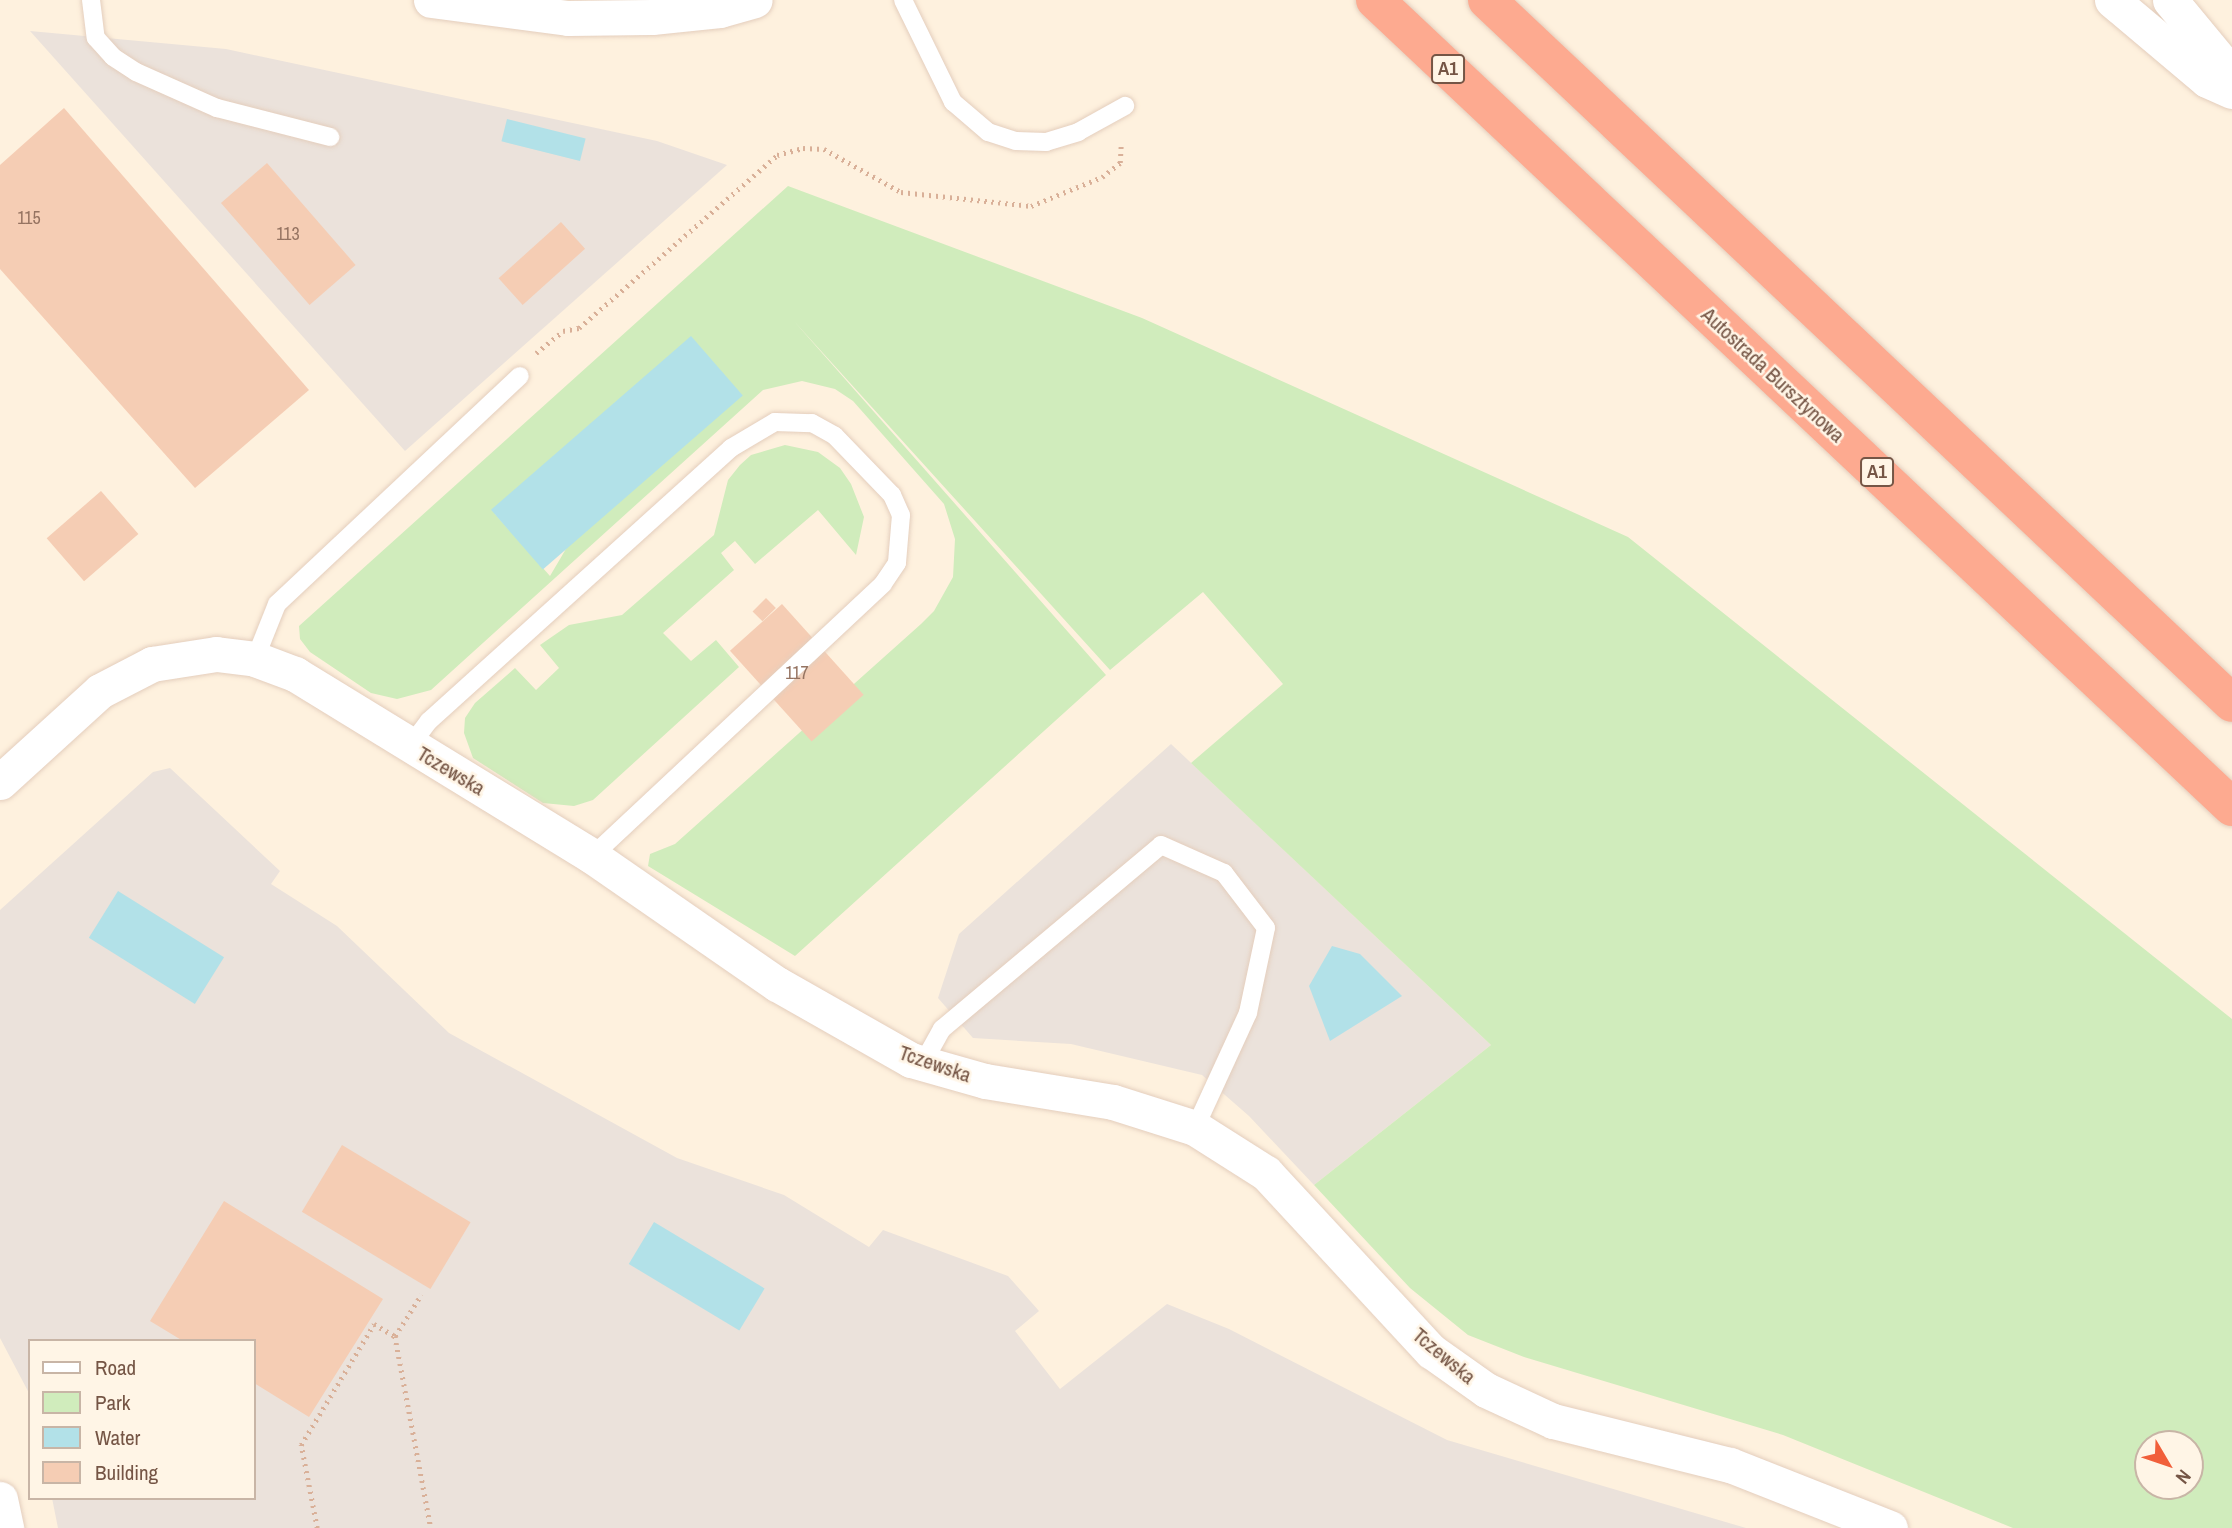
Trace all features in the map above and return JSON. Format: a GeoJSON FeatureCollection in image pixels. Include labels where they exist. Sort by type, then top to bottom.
{"type":"FeatureCollection","features":[{"type":"Feature","properties":{"kind":"highway","name":"Autostrada Bursztynowa"},"geometry":{"type":"LineString","coordinates":[[1375,0],[2232,807]]}},
{"type":"Feature","properties":{"kind":"highway"},"geometry":{"type":"LineString","coordinates":[[1487,0],[2232,703]]}},
{"type":"Feature","properties":{"kind":"street"},"geometry":{"type":"LineString","coordinates":[[431,0],[494,11],[582,18],[652,17],[720,10],[755,0]]}},
{"type":"Feature","properties":{"kind":"street"},"geometry":{"type":"LineString","coordinates":[[2112,0],[2207,80],[2232,91]]}},
{"type":"Feature","properties":{"kind":"street"},"geometry":{"type":"LineString","coordinates":[[2170,0],[2223,64],[2232,82]]}},
{"type":"Feature","properties":{"kind":"street","name":"Tczewska"},"geometry":{"type":"LineString","coordinates":[[0,782],[122,677],[184,657],[216,654],[255,659],[295,674],[592,856],[777,984],[923,1063],[985,1081],[1113,1102],[1195,1128],[1266,1173],[1431,1351],[1486,1390],[1553,1421],[1730,1465],[1890,1528]]}},
{"type":"Feature","properties":{"kind":"street"},"geometry":{"type":"LineString","coordinates":[[0,1499],[6,1528]]}},
{"type":"Feature","properties":{"kind":"lane"},"geometry":{"type":"LineString","coordinates":[[90,0],[96,38],[113,57],[136,72],[217,108],[330,136]]}},
{"type":"Feature","properties":{"kind":"lane"},"geometry":{"type":"LineString","coordinates":[[903,0],[953,102],[976,124],[1003,138],[1033,143],[1086,128],[1125,106]]}},
{"type":"Feature","properties":{"kind":"lane"},"geometry":{"type":"LineString","coordinates":[[255,659],[277,604],[520,376]]}},
{"type":"Feature","properties":{"kind":"lane"},"geometry":{"type":"LineString","coordinates":[[410,746],[429,720],[731,448],[775,422],[812,423],[835,436],[892,495],[901,515],[897,563],[883,584],[592,856]]}},
{"type":"Feature","properties":{"kind":"lane"},"geometry":{"type":"LineString","coordinates":[[923,1063],[942,1029],[1161,845],[1224,873],[1266,928],[1248,1013],[1195,1128]]}},
{"type":"Feature","properties":{"kind":"path"},"geometry":{"type":"LineString","coordinates":[[520,376],[529,358],[563,331],[579,327],[776,155],[803,148],[824,149],[901,192],[1031,206],[1102,177],[1119,163],[1124,145],[1113,131],[1086,128]]}},
{"type":"Feature","properties":{"kind":"path"},"geometry":{"type":"LineString","coordinates":[[421,1295],[395,1336],[431,1528]]}},
{"type":"Feature","properties":{"kind":"path"},"geometry":{"type":"LineString","coordinates":[[317,1528],[301,1445],[374,1324],[395,1336]]}},
{"type":"Feature","properties":{"kind":"shaded area"},"geometry":{"type":"Polygon","coordinates":[[[30,31],[226,49],[657,141],[727,165],[405,451],[30,31]]]}},
{"type":"Feature","properties":{"kind":"shaded area"},"geometry":{"type":"Polygon","coordinates":[[[1171,744],[1491,1045],[1314,1185],[1249,1116],[1202,1075],[1071,1044],[973,1038],[938,998],[959,934],[1171,744]]]}},
{"type":"Feature","properties":{"kind":"shaded area"},"geometry":{"type":"Polygon","coordinates":[[[170,768],[280,871],[271,884],[337,926],[449,1033],[677,1158],[784,1195],[869,1247],[883,1230],[1008,1276],[1039,1311],[1015,1331],[1060,1389],[1167,1304],[1229,1329],[1447,1440],[1746,1528],[58,1528],[52,1500],[256,1500],[256,1339],[28,1339],[28,1391],[0,1338],[0,910],[153,772],[170,768]]]}},
{"type":"Feature","properties":{"kind":"green space"},"geometry":{"type":"Polygon","coordinates":[[[788,186],[1142,318],[1628,537],[2232,1019],[2232,1528],[2013,1528],[1783,1435],[1524,1357],[1468,1335],[1410,1288],[1314,1185],[1491,1045],[1191,763],[1283,684],[1203,592],[1110,670],[793,320],[1106,675],[795,956],[648,866],[650,854],[675,844],[921,624],[934,611],[953,577],[955,539],[944,504],[853,401],[835,389],[802,381],[763,390],[431,690],[397,699],[371,693],[310,652],[300,639],[299,626],[788,186]],[[691,337],[495,514],[550,576],[691,337]]]}},
{"type":"Feature","properties":{"kind":"green space"},"geometry":{"type":"Polygon","coordinates":[[[785,445],[818,452],[840,468],[851,484],[864,517],[856,555],[818,510],[755,564],[735,541],[721,553],[734,570],[663,633],[691,661],[716,640],[739,667],[593,800],[574,806],[543,803],[473,758],[464,733],[465,718],[475,703],[515,668],[536,690],[559,668],[540,645],[569,625],[622,615],[714,535],[728,480],[740,465],[751,455],[785,445]]]}},
{"type":"Feature","properties":{"kind":"water"},"geometry":{"type":"Polygon","coordinates":[[[507,119],[586,139],[580,161],[501,141],[507,119]]]}},
{"type":"Feature","properties":{"kind":"water"},"geometry":{"type":"Polygon","coordinates":[[[691,336],[743,396],[543,569],[491,510],[691,336]]]}},
{"type":"Feature","properties":{"kind":"water"},"geometry":{"type":"Polygon","coordinates":[[[118,891],[224,957],[195,1004],[89,938],[118,891]]]}},
{"type":"Feature","properties":{"kind":"water"},"geometry":{"type":"Polygon","coordinates":[[[1332,946],[1360,954],[1402,996],[1330,1041],[1309,986],[1332,946]]]}},
{"type":"Feature","properties":{"kind":"water"},"geometry":{"type":"Polygon","coordinates":[[[654,1222],[765,1288],[739,1330],[629,1264],[654,1222]]]}},
{"type":"Feature","properties":{"kind":"building"},"geometry":{"type":"Polygon","coordinates":[[[64,108],[309,390],[195,488],[0,269],[0,165],[64,108]]]}},
{"type":"Feature","properties":{"kind":"building"},"geometry":{"type":"Polygon","coordinates":[[[267,163],[356,265],[310,305],[221,203],[267,163]]]}},
{"type":"Feature","properties":{"kind":"building"},"geometry":{"type":"Polygon","coordinates":[[[561,222],[585,249],[523,305],[499,278],[561,222]]]}},
{"type":"Feature","properties":{"kind":"building"},"geometry":{"type":"Polygon","coordinates":[[[101,491],[138,534],[84,581],[47,538],[101,491]]]}},
{"type":"Feature","properties":{"kind":"building"},"geometry":{"type":"Polygon","coordinates":[[[766,598],[776,608],[762,621],[753,611],[766,598]]]}},
{"type":"Feature","properties":{"kind":"building"},"geometry":{"type":"Polygon","coordinates":[[[782,604],[864,695],[812,742],[730,651],[782,604]]]}},
{"type":"Feature","properties":{"kind":"building"},"geometry":{"type":"Polygon","coordinates":[[[342,1145],[471,1222],[430,1289],[302,1212],[342,1145]]]}},
{"type":"Feature","properties":{"kind":"building"},"geometry":{"type":"Polygon","coordinates":[[[224,1201],[383,1299],[309,1417],[256,1384],[256,1339],[180,1339],[150,1321],[224,1201]]]}}]}
